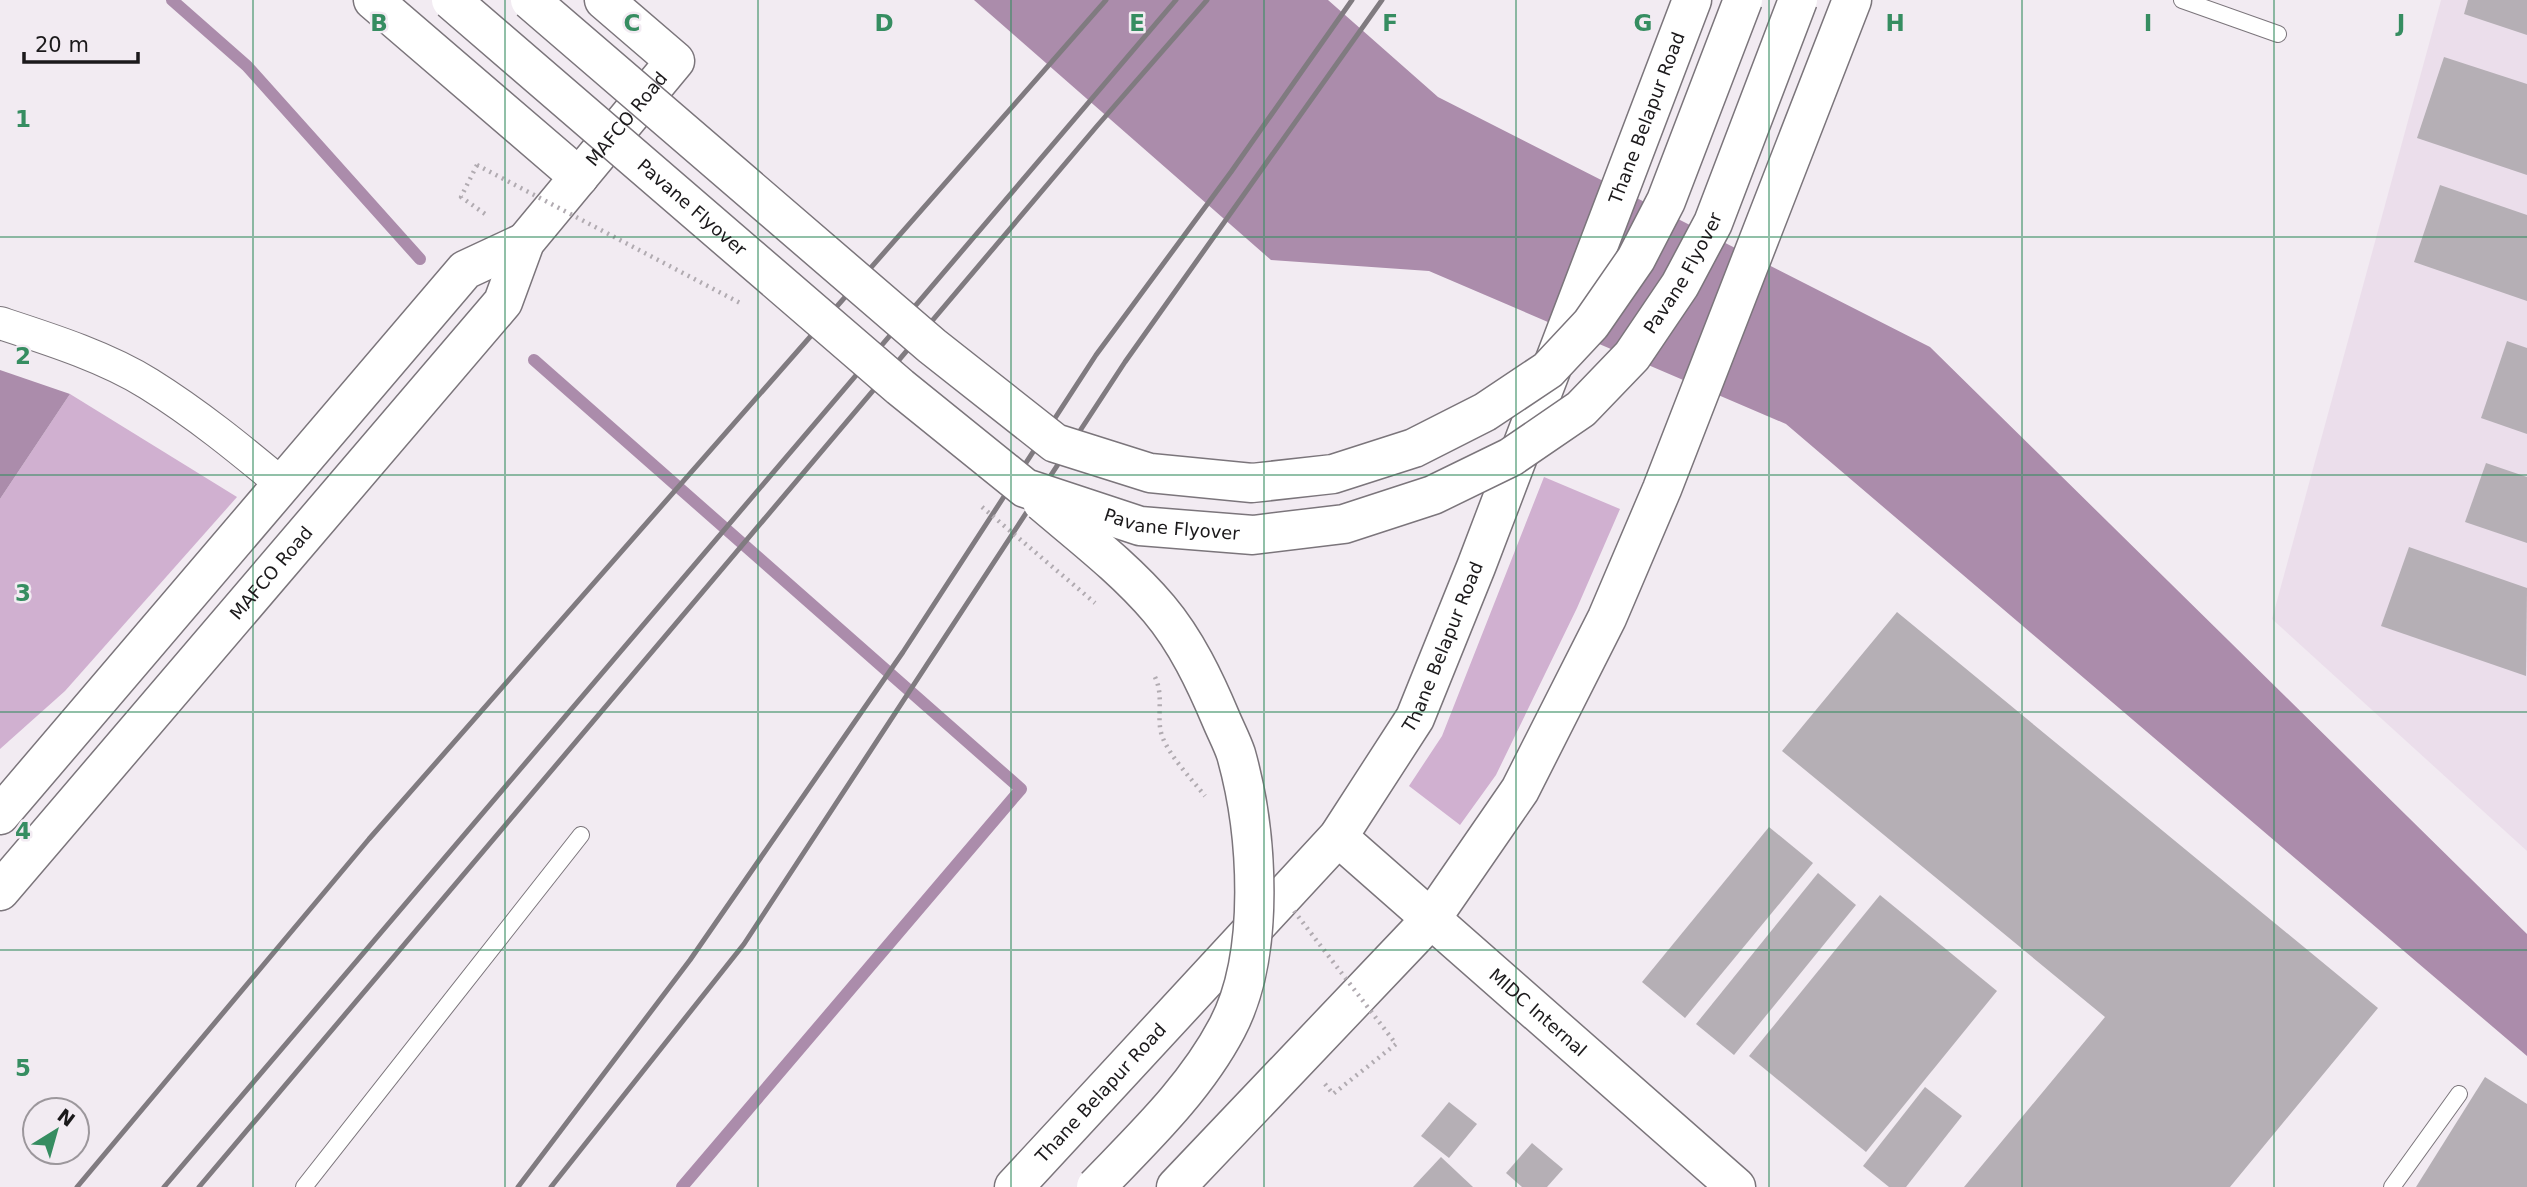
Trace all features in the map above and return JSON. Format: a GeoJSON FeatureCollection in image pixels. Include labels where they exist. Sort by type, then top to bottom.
{"type":"FeatureCollection","features":[{"type":"Feature","properties":{"kind":"main road"},"geometry":{"type":"LineString","coordinates":[[373,0],[579,177]]}},
{"type":"Feature","properties":{"kind":"main road","name":"Pavane Flyover"},"geometry":{"type":"LineString","coordinates":[[451,0],[889,379],[1025,488],[1140,526],[1253,535],[1344,524],[1433,495],[1511,457],[1581,409],[1632,356],[1680,285],[1713,223],[1798,0]]}},
{"type":"Feature","properties":{"kind":"main road"},"geometry":{"type":"LineString","coordinates":[[530,0],[932,346],[1055,443],[1150,473],[1252,483],[1333,474],[1414,448],[1485,412],[1548,370],[1591,324],[1636,259],[1666,201],[1743,0]]}},
{"type":"Feature","properties":{"kind":"main road","name":"MAFCO Road"},"geometry":{"type":"LineString","coordinates":[[0,891],[503,302],[525,242],[675,61],[604,0]]}},
{"type":"Feature","properties":{"kind":"main road","name":"Thane Belapur Road"},"geometry":{"type":"LineString","coordinates":[[1014,1187],[1338,837],[1415,718],[1692,0]]}},
{"type":"Feature","properties":{"kind":"main road"},"geometry":{"type":"LineString","coordinates":[[1177,1187],[1431,919],[1527,778],[1607,618],[1695,404],[1852,0]]}},
{"type":"Feature","properties":{"kind":"main road","name":"MAFCO Road"},"geometry":{"type":"LineString","coordinates":[[0,815],[466,270],[525,242]]}},
{"type":"Feature","properties":{"kind":"main road"},"geometry":{"type":"LineString","coordinates":[[1025,488],[1112,561],[1160,610],[1203,676],[1236,753],[1251,832],[1255,913],[1244,986],[1229,1026],[1210,1059],[1182,1095],[1096,1187]]}},
{"type":"Feature","properties":{"kind":"main road","name":"MIDC Internal"},"geometry":{"type":"LineString","coordinates":[[1338,837],[1736,1187]]}},
{"type":"Feature","properties":{"kind":"street"},"geometry":{"type":"LineString","coordinates":[[0,323],[72,347],[147,383],[216,430],[283,485]]}},
{"type":"Feature","properties":{"kind":"lane"},"geometry":{"type":"LineString","coordinates":[[2182,0],[2278,34]]}},
{"type":"Feature","properties":{"kind":"lane"},"geometry":{"type":"LineString","coordinates":[[304,1187],[581,835]]}},
{"type":"Feature","properties":{"kind":"lane"},"geometry":{"type":"LineString","coordinates":[[2392,1187],[2459,1094]]}},
{"type":"Feature","properties":{"kind":"path"},"geometry":{"type":"LineString","coordinates":[[461,197],[477,165],[741,304]]}},
{"type":"Feature","properties":{"kind":"path"},"geometry":{"type":"LineString","coordinates":[[972,498],[1097,605]]}},
{"type":"Feature","properties":{"kind":"path"},"geometry":{"type":"LineString","coordinates":[[1152,671],[1161,701],[1160,728],[1165,745],[1213,806]]}},
{"type":"Feature","properties":{"kind":"path"},"geometry":{"type":"LineString","coordinates":[[1286,902],[1396,1044],[1333,1094]]}},
{"type":"Feature","properties":{"kind":"shaded area"},"geometry":{"type":"Polygon","coordinates":[[[974,0],[1328,0],[1438,97],[1930,347],[2527,934],[2527,1056],[1786,424],[1429,271],[1271,260],[974,0]]]}},
{"type":"Feature","properties":{"kind":"shaded area"},"geometry":{"type":"Polygon","coordinates":[[[2441,0],[2527,0],[2527,851],[2272,619],[2441,0]]]}},
{"type":"Feature","properties":{"kind":"shaded area"},"geometry":{"type":"Polygon","coordinates":[[[0,370],[70,394],[0,499],[0,370]]]}},
{"type":"Feature","properties":{"kind":"shaded area"},"geometry":{"type":"Polygon","coordinates":[[[70,394],[237,497],[65,691],[0,749],[0,499],[70,394]]]}},
{"type":"Feature","properties":{"kind":"shaded area"},"geometry":{"type":"Polygon","coordinates":[[[1544,477],[1620,509],[1577,608],[1496,775],[1460,825],[1409,786],[1442,736],[1544,477]]]}},
{"type":"Feature","properties":{"kind":"building"},"geometry":{"type":"Polygon","coordinates":[[[2468,0],[2527,0],[2527,35],[2464,14],[2468,0]]]}},
{"type":"Feature","properties":{"kind":"building"},"geometry":{"type":"Polygon","coordinates":[[[2444,57],[2527,84],[2527,175],[2417,138],[2444,57]]]}},
{"type":"Feature","properties":{"kind":"building"},"geometry":{"type":"Polygon","coordinates":[[[2440,185],[2527,215],[2527,301],[2414,262],[2440,185]]]}},
{"type":"Feature","properties":{"kind":"building"},"geometry":{"type":"Polygon","coordinates":[[[2507,341],[2527,348],[2527,434],[2481,418],[2507,341]]]}},
{"type":"Feature","properties":{"kind":"building"},"geometry":{"type":"Polygon","coordinates":[[[2486,463],[2527,477],[2527,543],[2465,522],[2486,463]]]}},
{"type":"Feature","properties":{"kind":"building"},"geometry":{"type":"Polygon","coordinates":[[[2409,547],[2527,588],[2526,676],[2381,626],[2409,547]]]}},
{"type":"Feature","properties":{"kind":"building"},"geometry":{"type":"Polygon","coordinates":[[[1897,612],[2378,1008],[2230,1187],[1964,1187],[2105,1017],[1782,751],[1897,612]]]}},
{"type":"Feature","properties":{"kind":"building"},"geometry":{"type":"Polygon","coordinates":[[[1769,827],[1813,863],[1685,1018],[1642,982],[1769,827]]]}},
{"type":"Feature","properties":{"kind":"building"},"geometry":{"type":"Polygon","coordinates":[[[1818,873],[1856,905],[1734,1055],[1696,1024],[1818,873]]]}},
{"type":"Feature","properties":{"kind":"building"},"geometry":{"type":"Polygon","coordinates":[[[1880,895],[1997,991],[1866,1152],[1749,1056],[1880,895]]]}},
{"type":"Feature","properties":{"kind":"building"},"geometry":{"type":"Polygon","coordinates":[[[2485,1077],[2527,1104],[2527,1187],[2416,1187],[2485,1077]]]}},
{"type":"Feature","properties":{"kind":"building"},"geometry":{"type":"Polygon","coordinates":[[[1925,1087],[1962,1116],[1906,1187],[1889,1187],[1863,1166],[1925,1087]]]}},
{"type":"Feature","properties":{"kind":"building"},"geometry":{"type":"Polygon","coordinates":[[[1449,1102],[1477,1124],[1449,1158],[1421,1136],[1449,1102]]]}},
{"type":"Feature","properties":{"kind":"building"},"geometry":{"type":"Polygon","coordinates":[[[1532,1143],[1563,1169],[1547,1187],[1522,1187],[1506,1173],[1532,1143]]]}},
{"type":"Feature","properties":{"kind":"building"},"geometry":{"type":"Polygon","coordinates":[[[1441,1157],[1473,1187],[1413,1187],[1441,1157]]]}},
{"type":"Feature","properties":{"kind":"waterway"},"geometry":{"type":"LineString","coordinates":[[172,0],[247,66],[420,259]]}},
{"type":"Feature","properties":{"kind":"waterway"},"geometry":{"type":"LineString","coordinates":[[534,360],[1021,789],[682,1187]]}},
{"type":"Feature","properties":{"kind":"railway"},"geometry":{"type":"LineString","coordinates":[[77,1187],[369,839],[1106,0]]}},
{"type":"Feature","properties":{"kind":"railway"},"geometry":{"type":"LineString","coordinates":[[164,1187],[1176,0]]}},
{"type":"Feature","properties":{"kind":"railway"},"geometry":{"type":"LineString","coordinates":[[199,1187],[1097,126],[1207,0]]}},
{"type":"Feature","properties":{"kind":"railway"},"geometry":{"type":"LineString","coordinates":[[518,1187],[690,960],[903,652],[1096,355],[1231,172],[1352,0]]}},
{"type":"Feature","properties":{"kind":"railway"},"geometry":{"type":"LineString","coordinates":[[551,1187],[744,944],[1125,362],[1382,0]]}}]}
